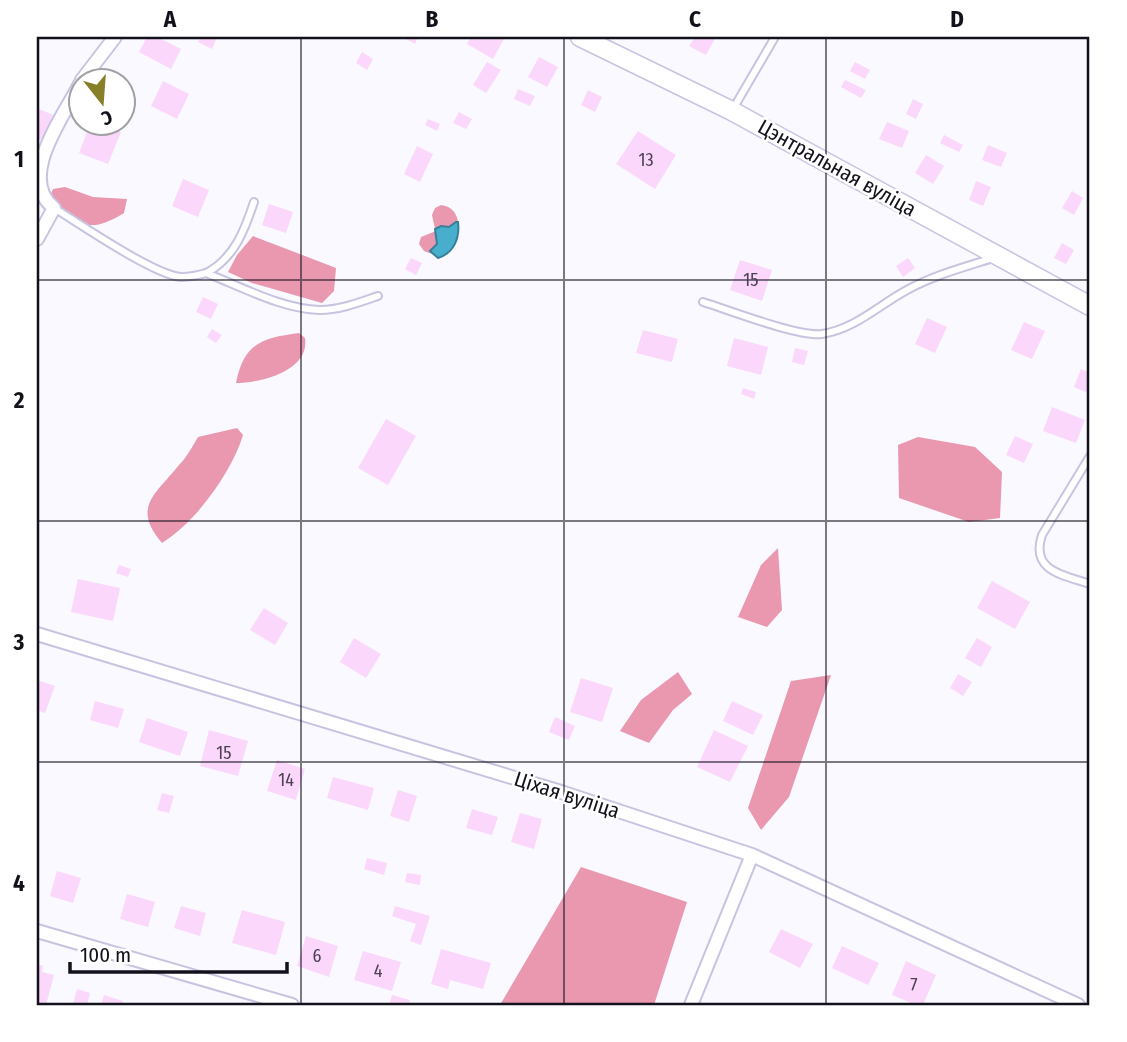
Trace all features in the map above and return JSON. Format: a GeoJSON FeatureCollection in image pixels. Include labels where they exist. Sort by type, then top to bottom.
{"type":"FeatureCollection","features":[{"type":"Feature","properties":{"kind":"street"},"geometry":{"type":"LineString","coordinates":[[93,66],[115,37]]}},
{"type":"Feature","properties":{"kind":"street","name":"Цэнтральная вуліца"},"geometry":{"type":"LineString","coordinates":[[580,37],[732,111],[1090,306]]}},
{"type":"Feature","properties":{"kind":"street"},"geometry":{"type":"LineString","coordinates":[[37,239],[54,208],[44,200],[39,181],[39,161],[66,110]]}},
{"type":"Feature","properties":{"kind":"street","name":"Ціхая вуліца"},"geometry":{"type":"LineString","coordinates":[[37,634],[561,792],[752,855],[1078,1005]]}},
{"type":"Feature","properties":{"kind":"street"},"geometry":{"type":"LineString","coordinates":[[691,1005],[752,855]]}},
{"type":"Feature","properties":{"kind":"street"},"geometry":{"type":"LineString","coordinates":[[37,931],[284,1004]]}},
{"type":"Feature","properties":{"kind":"lane"},"geometry":{"type":"LineString","coordinates":[[732,111],[775,37]]}},
{"type":"Feature","properties":{"kind":"lane"},"geometry":{"type":"LineString","coordinates":[[206,273],[235,247],[254,202]]}},
{"type":"Feature","properties":{"kind":"lane"},"geometry":{"type":"LineString","coordinates":[[54,208],[117,247],[181,277],[206,273],[296,308],[323,310],[379,296]]}},
{"type":"Feature","properties":{"kind":"lane"},"geometry":{"type":"LineString","coordinates":[[702,302],[802,333],[820,334],[862,319],[909,289],[999,257]]}},
{"type":"Feature","properties":{"kind":"lane"},"geometry":{"type":"LineString","coordinates":[[1090,456],[1042,535],[1039,557],[1048,568],[1090,584]]}},
{"type":"Feature","properties":{"kind":"shaded area"},"geometry":{"type":"Polygon","coordinates":[[[65,187],[93,197],[127,199],[124,213],[100,224],[84,224],[68,214],[50,196],[53,189],[65,187]]]}},
{"type":"Feature","properties":{"kind":"shaded area"},"geometry":{"type":"Polygon","coordinates":[[[441,205],[453,210],[458,222],[449,227],[441,226],[435,229],[432,215],[435,208],[441,205]]]}},
{"type":"Feature","properties":{"kind":"shaded area"},"geometry":{"type":"Polygon","coordinates":[[[436,231],[437,244],[430,251],[432,254],[424,251],[419,244],[421,237],[436,231]]]}},
{"type":"Feature","properties":{"kind":"shaded area"},"geometry":{"type":"Polygon","coordinates":[[[253,236],[336,268],[334,291],[322,303],[252,283],[228,272],[237,255],[253,236]]]}},
{"type":"Feature","properties":{"kind":"shaded area"},"geometry":{"type":"Polygon","coordinates":[[[299,333],[305,338],[304,349],[300,359],[292,367],[258,381],[236,383],[244,359],[257,345],[275,337],[299,333]]]}},
{"type":"Feature","properties":{"kind":"shaded area"},"geometry":{"type":"Polygon","coordinates":[[[237,428],[243,435],[221,480],[187,523],[162,543],[148,520],[150,501],[155,493],[184,459],[198,437],[237,428]]]}},
{"type":"Feature","properties":{"kind":"shaded area"},"geometry":{"type":"Polygon","coordinates":[[[918,437],[975,447],[1002,472],[1000,518],[969,522],[899,498],[898,445],[918,437]]]}},
{"type":"Feature","properties":{"kind":"shaded area"},"geometry":{"type":"Polygon","coordinates":[[[778,548],[782,610],[767,627],[738,617],[761,565],[778,548]]]}},
{"type":"Feature","properties":{"kind":"shaded area"},"geometry":{"type":"Polygon","coordinates":[[[678,672],[692,694],[673,710],[649,743],[620,731],[641,700],[678,672]]]}},
{"type":"Feature","properties":{"kind":"shaded area"},"geometry":{"type":"Polygon","coordinates":[[[831,675],[789,797],[761,830],[748,808],[791,681],[831,675]]]}},
{"type":"Feature","properties":{"kind":"shaded area"},"geometry":{"type":"Polygon","coordinates":[[[581,867],[687,902],[654,1005],[500,1005],[581,867]]]}},
{"type":"Feature","properties":{"kind":"water"},"geometry":{"type":"Polygon","coordinates":[[[456,222],[458,228],[455,244],[448,253],[438,258],[430,251],[437,244],[435,229],[441,226],[449,227],[456,222]]]}},
{"type":"Feature","properties":{"kind":"building"},"geometry":{"type":"Polygon","coordinates":[[[147,37],[157,37],[181,49],[171,69],[139,52],[147,37]]]}},
{"type":"Feature","properties":{"kind":"building"},"geometry":{"type":"Polygon","coordinates":[[[201,37],[217,37],[212,49],[198,42],[201,37]]]}},
{"type":"Feature","properties":{"kind":"building"},"geometry":{"type":"Polygon","coordinates":[[[402,37],[418,37],[415,44],[402,37]]]}},
{"type":"Feature","properties":{"kind":"building"},"geometry":{"type":"Polygon","coordinates":[[[471,37],[505,37],[493,59],[467,44],[471,37]]]}},
{"type":"Feature","properties":{"kind":"building"},"geometry":{"type":"Polygon","coordinates":[[[695,37],[716,37],[706,55],[689,46],[695,37]]]}},
{"type":"Feature","properties":{"kind":"building"},"geometry":{"type":"Polygon","coordinates":[[[362,52],[373,59],[367,70],[356,63],[362,52]]]}},
{"type":"Feature","properties":{"kind":"building"},"geometry":{"type":"Polygon","coordinates":[[[539,57],[558,67],[547,87],[528,77],[539,57]]]}},
{"type":"Feature","properties":{"kind":"building"},"geometry":{"type":"Polygon","coordinates":[[[487,62],[501,70],[486,93],[473,85],[487,62]]]}},
{"type":"Feature","properties":{"kind":"building"},"geometry":{"type":"Polygon","coordinates":[[[855,62],[870,70],[865,79],[850,71],[855,62]]]}},
{"type":"Feature","properties":{"kind":"building"},"geometry":{"type":"Polygon","coordinates":[[[845,80],[866,90],[861,98],[841,87],[845,80]]]}},
{"type":"Feature","properties":{"kind":"building"},"geometry":{"type":"Polygon","coordinates":[[[163,81],[189,94],[177,119],[151,106],[163,81]]]}},
{"type":"Feature","properties":{"kind":"building"},"geometry":{"type":"Polygon","coordinates":[[[518,89],[535,96],[530,106],[514,99],[518,89]]]}},
{"type":"Feature","properties":{"kind":"building"},"geometry":{"type":"Polygon","coordinates":[[[588,90],[602,97],[595,112],[581,105],[588,90]]]}},
{"type":"Feature","properties":{"kind":"building"},"geometry":{"type":"Polygon","coordinates":[[[913,99],[923,104],[916,119],[906,114],[913,99]]]}},
{"type":"Feature","properties":{"kind":"building"},"geometry":{"type":"Polygon","coordinates":[[[37,108],[53,115],[41,140],[37,138],[37,108]]]}},
{"type":"Feature","properties":{"kind":"building"},"geometry":{"type":"Polygon","coordinates":[[[459,112],[472,119],[466,129],[453,123],[459,112]]]}},
{"type":"Feature","properties":{"kind":"building"},"geometry":{"type":"Polygon","coordinates":[[[428,119],[440,124],[437,131],[425,125],[428,119]]]}},
{"type":"Feature","properties":{"kind":"building"},"geometry":{"type":"Polygon","coordinates":[[[887,122],[909,131],[902,148],[879,139],[887,122]]]}},
{"type":"Feature","properties":{"kind":"building"},"geometry":{"type":"Polygon","coordinates":[[[638,131],[676,155],[655,189],[616,164],[638,131]]]}},
{"type":"Feature","properties":{"kind":"building"},"geometry":{"type":"Polygon","coordinates":[[[944,135],[963,145],[959,152],[940,143],[944,135]]]}},
{"type":"Feature","properties":{"kind":"building"},"geometry":{"type":"Polygon","coordinates":[[[86,136],[119,136],[108,164],[79,153],[86,136]]]}},
{"type":"Feature","properties":{"kind":"building"},"geometry":{"type":"Polygon","coordinates":[[[988,145],[1007,153],[1001,167],[982,160],[988,145]]]}},
{"type":"Feature","properties":{"kind":"building"},"geometry":{"type":"Polygon","coordinates":[[[417,146],[433,154],[420,182],[404,174],[417,146]]]}},
{"type":"Feature","properties":{"kind":"building"},"geometry":{"type":"Polygon","coordinates":[[[926,155],[944,166],[933,184],[915,173],[926,155]]]}},
{"type":"Feature","properties":{"kind":"building"},"geometry":{"type":"Polygon","coordinates":[[[183,179],[209,190],[198,217],[172,206],[183,179]]]}},
{"type":"Feature","properties":{"kind":"building"},"geometry":{"type":"Polygon","coordinates":[[[976,181],[991,187],[983,206],[969,200],[976,181]]]}},
{"type":"Feature","properties":{"kind":"building"},"geometry":{"type":"Polygon","coordinates":[[[1072,191],[1083,198],[1074,215],[1062,208],[1072,191]]]}},
{"type":"Feature","properties":{"kind":"building"},"geometry":{"type":"Polygon","coordinates":[[[269,204],[293,212],[286,233],[262,225],[269,204]]]}},
{"type":"Feature","properties":{"kind":"building"},"geometry":{"type":"Polygon","coordinates":[[[1062,243],[1074,250],[1066,264],[1054,258],[1062,243]]]}},
{"type":"Feature","properties":{"kind":"building"},"geometry":{"type":"Polygon","coordinates":[[[411,258],[422,263],[416,275],[405,269],[411,258]]]}},
{"type":"Feature","properties":{"kind":"building"},"geometry":{"type":"Polygon","coordinates":[[[908,258],[915,268],[903,277],[896,266],[908,258]]]}},
{"type":"Feature","properties":{"kind":"building"},"geometry":{"type":"Polygon","coordinates":[[[740,260],[772,270],[762,301],[730,290],[740,260]]]}},
{"type":"Feature","properties":{"kind":"building"},"geometry":{"type":"Polygon","coordinates":[[[203,297],[218,304],[211,319],[196,312],[203,297]]]}},
{"type":"Feature","properties":{"kind":"building"},"geometry":{"type":"Polygon","coordinates":[[[927,318],[947,327],[935,353],[915,344],[927,318]]]}},
{"type":"Feature","properties":{"kind":"building"},"geometry":{"type":"Polygon","coordinates":[[[1024,322],[1045,331],[1032,359],[1011,350],[1024,322]]]}},
{"type":"Feature","properties":{"kind":"building"},"geometry":{"type":"Polygon","coordinates":[[[212,329],[222,335],[216,343],[207,337],[212,329]]]}},
{"type":"Feature","properties":{"kind":"building"},"geometry":{"type":"Polygon","coordinates":[[[643,330],[678,339],[672,362],[636,353],[643,330]]]}},
{"type":"Feature","properties":{"kind":"building"},"geometry":{"type":"Polygon","coordinates":[[[734,338],[768,347],[761,375],[727,366],[734,338]]]}},
{"type":"Feature","properties":{"kind":"building"},"geometry":{"type":"Polygon","coordinates":[[[795,348],[808,351],[804,365],[792,362],[795,348]]]}},
{"type":"Feature","properties":{"kind":"building"},"geometry":{"type":"Polygon","coordinates":[[[1081,369],[1090,373],[1090,394],[1074,387],[1081,369]]]}},
{"type":"Feature","properties":{"kind":"building"},"geometry":{"type":"Polygon","coordinates":[[[743,388],[756,392],[754,399],[741,394],[743,388]]]}},
{"type":"Feature","properties":{"kind":"building"},"geometry":{"type":"Polygon","coordinates":[[[1052,407],[1085,420],[1076,443],[1043,431],[1052,407]]]}},
{"type":"Feature","properties":{"kind":"building"},"geometry":{"type":"Polygon","coordinates":[[[386,419],[416,436],[388,485],[358,468],[386,419]]]}},
{"type":"Feature","properties":{"kind":"building"},"geometry":{"type":"Polygon","coordinates":[[[1015,436],[1033,444],[1024,463],[1006,455],[1015,436]]]}},
{"type":"Feature","properties":{"kind":"building"},"geometry":{"type":"Polygon","coordinates":[[[119,565],[131,569],[128,577],[116,573],[119,565]]]}},
{"type":"Feature","properties":{"kind":"building"},"geometry":{"type":"Polygon","coordinates":[[[78,579],[120,588],[113,621],[71,612],[78,579]]]}},
{"type":"Feature","properties":{"kind":"building"},"geometry":{"type":"Polygon","coordinates":[[[992,581],[1030,602],[1015,629],[977,608],[992,581]]]}},
{"type":"Feature","properties":{"kind":"building"},"geometry":{"type":"Polygon","coordinates":[[[264,608],[288,623],[275,645],[250,630],[264,608]]]}},
{"type":"Feature","properties":{"kind":"building"},"geometry":{"type":"Polygon","coordinates":[[[354,638],[381,654],[366,678],[340,662],[354,638]]]}},
{"type":"Feature","properties":{"kind":"building"},"geometry":{"type":"Polygon","coordinates":[[[977,638],[992,647],[981,667],[965,658],[977,638]]]}},
{"type":"Feature","properties":{"kind":"building"},"geometry":{"type":"Polygon","coordinates":[[[958,674],[972,682],[963,696],[950,688],[958,674]]]}},
{"type":"Feature","properties":{"kind":"building"},"geometry":{"type":"Polygon","coordinates":[[[581,678],[613,688],[602,722],[570,712],[581,678]]]}},
{"type":"Feature","properties":{"kind":"building"},"geometry":{"type":"Polygon","coordinates":[[[37,680],[55,686],[45,713],[37,710],[37,680]]]}},
{"type":"Feature","properties":{"kind":"building"},"geometry":{"type":"Polygon","coordinates":[[[95,701],[124,709],[118,728],[90,720],[95,701]]]}},
{"type":"Feature","properties":{"kind":"building"},"geometry":{"type":"Polygon","coordinates":[[[732,701],[763,715],[753,735],[723,721],[732,701]]]}},
{"type":"Feature","properties":{"kind":"building"},"geometry":{"type":"Polygon","coordinates":[[[555,717],[575,726],[569,740],[549,732],[555,717]]]}},
{"type":"Feature","properties":{"kind":"building"},"geometry":{"type":"Polygon","coordinates":[[[147,718],[188,732],[180,756],[139,742],[147,718]]]}},
{"type":"Feature","properties":{"kind":"building"},"geometry":{"type":"Polygon","coordinates":[[[209,730],[248,741],[238,776],[200,766],[209,730]]]}},
{"type":"Feature","properties":{"kind":"building"},"geometry":{"type":"Polygon","coordinates":[[[714,730],[748,746],[730,782],[697,767],[714,730]]]}},
{"type":"Feature","properties":{"kind":"building"},"geometry":{"type":"Polygon","coordinates":[[[277,760],[305,769],[296,800],[267,791],[277,760]]]}},
{"type":"Feature","properties":{"kind":"building"},"geometry":{"type":"Polygon","coordinates":[[[333,777],[374,788],[368,810],[327,798],[333,777]]]}},
{"type":"Feature","properties":{"kind":"building"},"geometry":{"type":"Polygon","coordinates":[[[398,790],[417,796],[409,822],[390,816],[398,790]]]}},
{"type":"Feature","properties":{"kind":"building"},"geometry":{"type":"Polygon","coordinates":[[[162,793],[174,796],[169,813],[157,810],[162,793]]]}},
{"type":"Feature","properties":{"kind":"building"},"geometry":{"type":"Polygon","coordinates":[[[472,809],[498,817],[492,835],[466,828],[472,809]]]}},
{"type":"Feature","properties":{"kind":"building"},"geometry":{"type":"Polygon","coordinates":[[[520,813],[542,819],[534,849],[511,842],[520,813]]]}},
{"type":"Feature","properties":{"kind":"building"},"geometry":{"type":"Polygon","coordinates":[[[367,858],[387,863],[384,875],[364,869],[367,858]]]}},
{"type":"Feature","properties":{"kind":"building"},"geometry":{"type":"Polygon","coordinates":[[[57,871],[81,878],[73,903],[50,896],[57,871]]]}},
{"type":"Feature","properties":{"kind":"building"},"geometry":{"type":"Polygon","coordinates":[[[407,873],[421,875],[420,885],[405,882],[407,873]]]}},
{"type":"Feature","properties":{"kind":"building"},"geometry":{"type":"Polygon","coordinates":[[[127,894],[155,902],[148,927],[120,919],[127,894]]]}},
{"type":"Feature","properties":{"kind":"building"},"geometry":{"type":"Polygon","coordinates":[[[181,906],[206,913],[200,936],[174,928],[181,906]]]}},
{"type":"Feature","properties":{"kind":"building"},"geometry":{"type":"Polygon","coordinates":[[[395,906],[430,916],[421,945],[410,941],[416,924],[392,916],[395,906]]]}},
{"type":"Feature","properties":{"kind":"building"},"geometry":{"type":"Polygon","coordinates":[[[242,910],[285,922],[276,955],[232,943],[242,910]]]}},
{"type":"Feature","properties":{"kind":"building"},"geometry":{"type":"Polygon","coordinates":[[[781,929],[813,944],[800,968],[769,952],[781,929]]]}},
{"type":"Feature","properties":{"kind":"building"},"geometry":{"type":"Polygon","coordinates":[[[306,936],[338,946],[329,977],[297,966],[306,936]]]}},
{"type":"Feature","properties":{"kind":"building"},"geometry":{"type":"Polygon","coordinates":[[[842,946],[879,963],[868,985],[832,968],[842,946]]]}},
{"type":"Feature","properties":{"kind":"building"},"geometry":{"type":"Polygon","coordinates":[[[441,949],[491,963],[483,989],[450,980],[448,989],[431,984],[441,949]]]}},
{"type":"Feature","properties":{"kind":"building"},"geometry":{"type":"Polygon","coordinates":[[[363,951],[401,962],[392,991],[354,980],[363,951]]]}},
{"type":"Feature","properties":{"kind":"building"},"geometry":{"type":"Polygon","coordinates":[[[906,961],[936,975],[923,1005],[916,1005],[892,995],[906,961]]]}},
{"type":"Feature","properties":{"kind":"building"},"geometry":{"type":"Polygon","coordinates":[[[37,964],[43,966],[42,972],[54,975],[46,1005],[37,1005],[37,964]]]}},
{"type":"Feature","properties":{"kind":"building"},"geometry":{"type":"Polygon","coordinates":[[[77,989],[90,993],[87,1005],[73,1004],[77,989]]]}},
{"type":"Feature","properties":{"kind":"building"},"geometry":{"type":"Polygon","coordinates":[[[104,995],[123,1001],[122,1005],[101,1005],[104,995]]]}},
{"type":"Feature","properties":{"kind":"building"},"geometry":{"type":"Polygon","coordinates":[[[392,995],[410,1000],[408,1005],[389,1005],[392,995]]]}}]}
